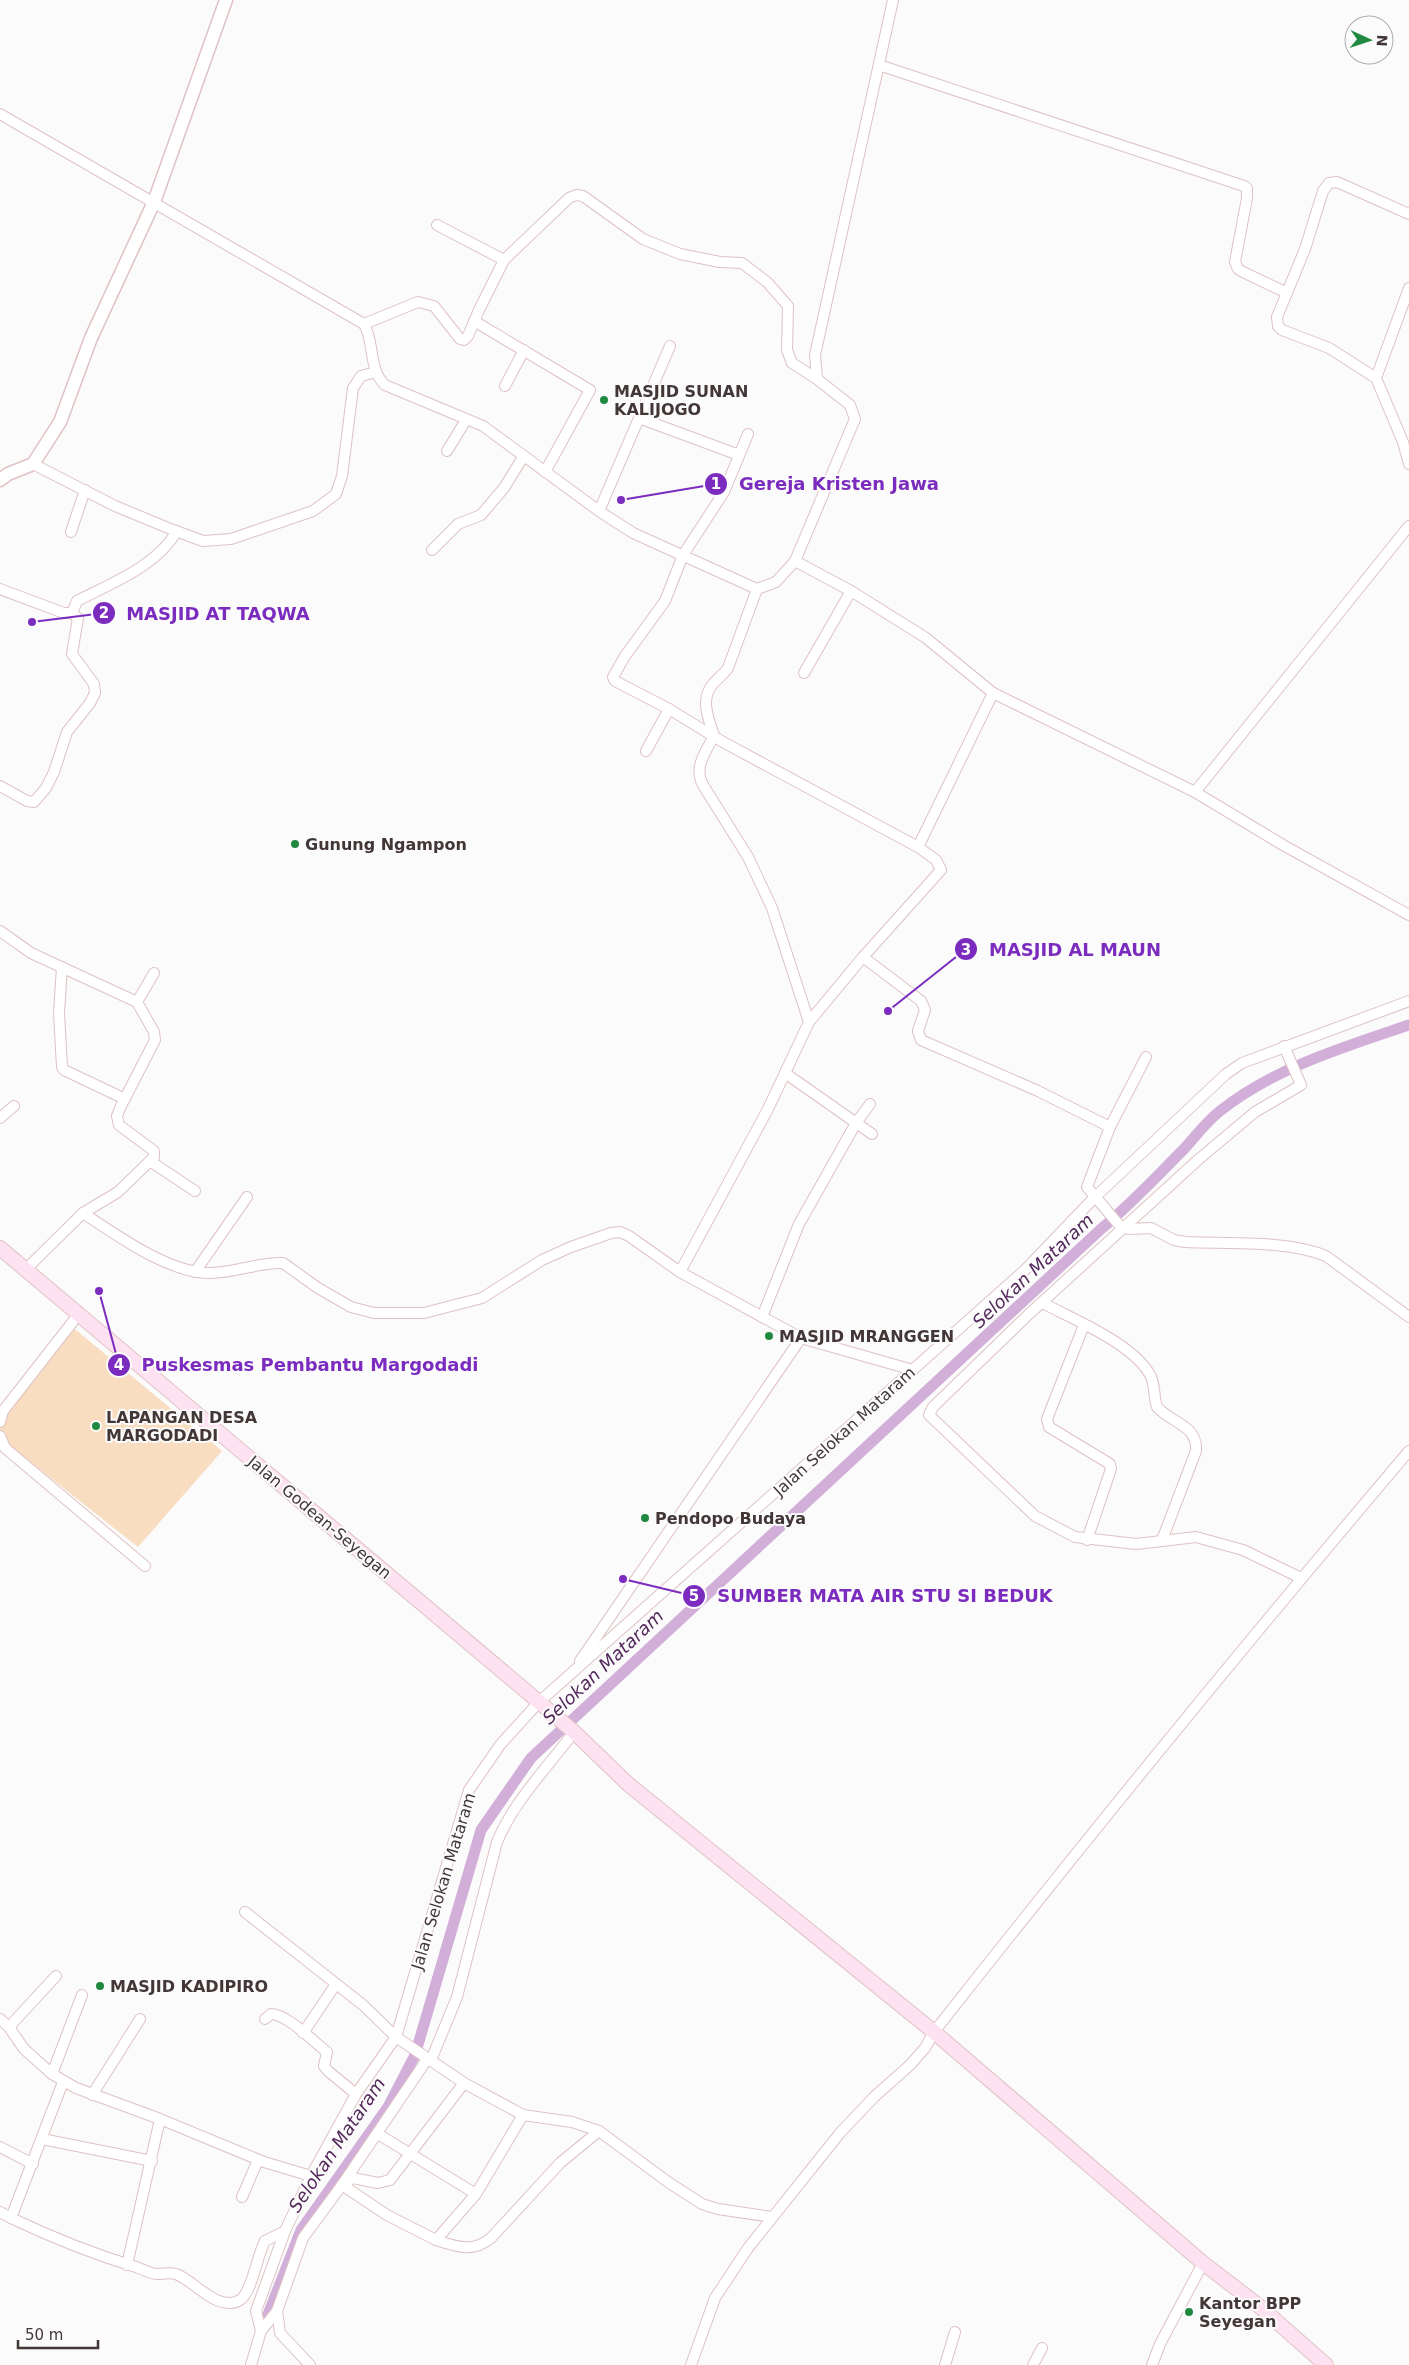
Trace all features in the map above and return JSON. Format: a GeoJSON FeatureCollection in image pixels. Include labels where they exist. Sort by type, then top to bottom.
{"type":"FeatureCollection","features":[{"type":"Feature","properties":{"kind":"main road","name":"Jalan Godean-Seyegan"},"geometry":{"type":"LineString","coordinates":[[0,1248],[24,1271],[544,1706],[628,1784],[934,2032],[1203,2263],[1259,2306],[1326,2365]]}},
{"type":"Feature","properties":{"kind":"street"},"geometry":{"type":"LineString","coordinates":[[3,475],[33,464],[60,422],[90,338],[154,202],[226,0]]}},
{"type":"Feature","properties":{"kind":"street"},"geometry":{"type":"LineString","coordinates":[[817,379],[816,343],[893,0]]}},
{"type":"Feature","properties":{"kind":"street"},"geometry":{"type":"LineString","coordinates":[[879,65],[1244,186],[1247,188],[1247,198],[1236,262],[1238,269],[1287,294]]}},
{"type":"Feature","properties":{"kind":"street"},"geometry":{"type":"LineString","coordinates":[[0,114],[364,324],[368,331],[376,372],[385,385],[483,426],[599,511],[633,532],[757,588],[776,582],[795,561],[855,419],[850,405],[817,379],[792,363],[787,350],[788,306],[767,282],[742,263],[720,262],[680,254],[643,239],[583,196],[576,195],[569,198],[504,260],[468,336],[464,340],[460,339],[434,306],[418,302],[364,324]]}},
{"type":"Feature","properties":{"kind":"street"},"geometry":{"type":"LineString","coordinates":[[1409,214],[1337,182],[1329,183],[1323,191],[1305,249],[1277,317],[1278,326],[1282,330],[1329,348],[1376,378],[1403,442],[1409,464]]}},
{"type":"Feature","properties":{"kind":"street"},"geometry":{"type":"LineString","coordinates":[[437,225],[504,260]]}},
{"type":"Feature","properties":{"kind":"street"},"geometry":{"type":"LineString","coordinates":[[1376,378],[1409,288]]}},
{"type":"Feature","properties":{"kind":"street"},"geometry":{"type":"LineString","coordinates":[[474,321],[590,390],[545,472]]}},
{"type":"Feature","properties":{"kind":"street"},"geometry":{"type":"LineString","coordinates":[[599,511],[670,346]]}},
{"type":"Feature","properties":{"kind":"street"},"geometry":{"type":"LineString","coordinates":[[505,386],[524,350]]}},
{"type":"Feature","properties":{"kind":"street"},"geometry":{"type":"LineString","coordinates":[[33,464],[115,506],[203,541],[231,539],[313,511],[328,501],[338,491],[341,483],[353,388],[361,376],[376,372]]}},
{"type":"Feature","properties":{"kind":"street"},"geometry":{"type":"LineString","coordinates":[[639,418],[740,455]]}},
{"type":"Feature","properties":{"kind":"street"},"geometry":{"type":"LineString","coordinates":[[446,451],[466,420]]}},
{"type":"Feature","properties":{"kind":"street"},"geometry":{"type":"LineString","coordinates":[[680,1272],[786,1073],[809,1022],[863,957],[941,870],[936,860],[918,847],[615,681],[613,677],[630,648],[660,608],[683,555],[724,492],[748,434]]}},
{"type":"Feature","properties":{"kind":"street"},"geometry":{"type":"LineString","coordinates":[[432,550],[458,524],[481,515],[504,488],[523,457]]}},
{"type":"Feature","properties":{"kind":"street"},"geometry":{"type":"LineString","coordinates":[[71,532],[85,490]]}},
{"type":"Feature","properties":{"kind":"street"},"geometry":{"type":"LineString","coordinates":[[1195,792],[1409,526]]}},
{"type":"Feature","properties":{"kind":"street"},"geometry":{"type":"LineString","coordinates":[[72,613],[77,601],[127,576],[167,547],[177,531]]}},
{"type":"Feature","properties":{"kind":"street"},"geometry":{"type":"LineString","coordinates":[[795,561],[851,591],[926,638],[950,657],[966,673],[993,693],[1195,792],[1283,845],[1409,915]]}},
{"type":"Feature","properties":{"kind":"street"},"geometry":{"type":"LineString","coordinates":[[757,588],[728,668],[721,678],[712,684],[706,695],[706,707],[714,736],[700,764],[699,779],[748,857],[772,908],[809,1022]]}},
{"type":"Feature","properties":{"kind":"street"},"geometry":{"type":"LineString","coordinates":[[0,590],[64,613],[72,613],[79,620],[72,654],[94,684],[95,693],[90,703],[67,732],[54,772],[40,796],[34,802],[27,802],[0,786]]}},
{"type":"Feature","properties":{"kind":"street"},"geometry":{"type":"LineString","coordinates":[[804,673],[851,591]]}},
{"type":"Feature","properties":{"kind":"street"},"geometry":{"type":"LineString","coordinates":[[918,847],[993,693]]}},
{"type":"Feature","properties":{"kind":"street"},"geometry":{"type":"LineString","coordinates":[[646,751],[669,709]]}},
{"type":"Feature","properties":{"kind":"street"},"geometry":{"type":"LineString","coordinates":[[0,931],[30,953],[137,1002],[154,1032],[154,1040],[117,1116],[119,1125],[154,1152],[154,1157],[118,1192],[83,1213],[24,1271]]}},
{"type":"Feature","properties":{"kind":"street"},"geometry":{"type":"LineString","coordinates":[[863,957],[921,1001],[925,1010],[918,1032],[921,1040],[986,1066],[1110,1127]]}},
{"type":"Feature","properties":{"kind":"street"},"geometry":{"type":"LineString","coordinates":[[62,967],[59,1012],[62,1068],[125,1099]]}},
{"type":"Feature","properties":{"kind":"street"},"geometry":{"type":"LineString","coordinates":[[137,1002],[154,973]]}},
{"type":"Feature","properties":{"kind":"street","name":"Jalan Selokan Mataram"},"geometry":{"type":"LineString","coordinates":[[261,2333],[256,2311],[284,2231],[311,2176],[356,2094],[396,2037],[469,1790],[500,1745],[544,1706],[572,1673],[1025,1270],[1094,1198],[1226,1074],[1242,1062],[1409,1001]]}},
{"type":"Feature","properties":{"kind":"street"},"geometry":{"type":"LineString","coordinates":[[1284,1046],[1302,1085],[1255,1112],[1199,1158],[1122,1227],[933,1407],[929,1415],[1035,1516],[1074,1537],[1124,1544],[1187,1536],[1228,1544],[1301,1578]]}},
{"type":"Feature","properties":{"kind":"street"},"geometry":{"type":"LineString","coordinates":[[1146,1057],[1110,1127],[1086,1184],[1088,1190],[1104,1210],[1122,1227],[1151,1228],[1174,1240],[1296,1247],[1316,1252],[1326,1256],[1409,1317]]}},
{"type":"Feature","properties":{"kind":"street"},"geometry":{"type":"LineString","coordinates":[[786,1073],[859,1119],[872,1134]]}},
{"type":"Feature","properties":{"kind":"street"},"geometry":{"type":"LineString","coordinates":[[762,1317],[799,1224],[859,1119],[870,1104]]}},
{"type":"Feature","properties":{"kind":"street"},"geometry":{"type":"LineString","coordinates":[[0,1118],[14,1106]]}},
{"type":"Feature","properties":{"kind":"street"},"geometry":{"type":"LineString","coordinates":[[150,1161],[195,1191]]}},
{"type":"Feature","properties":{"kind":"street"},"geometry":{"type":"LineString","coordinates":[[195,1272],[247,1196]]}},
{"type":"Feature","properties":{"kind":"street"},"geometry":{"type":"LineString","coordinates":[[83,1213],[146,1253],[195,1272],[222,1273],[283,1263],[318,1288],[351,1307],[374,1313],[424,1313],[482,1298],[542,1260],[571,1247],[611,1233],[620,1232],[629,1236],[680,1272],[801,1338],[913,1370]]}},
{"type":"Feature","properties":{"kind":"street"},"geometry":{"type":"LineString","coordinates":[[1043,1303],[1124,1349],[1140,1362],[1150,1374],[1157,1407],[1190,1430],[1195,1438],[1196,1451],[1162,1540]]}},
{"type":"Feature","properties":{"kind":"street"},"geometry":{"type":"LineString","coordinates":[[0,1422],[3,1411],[78,1315]]}},
{"type":"Feature","properties":{"kind":"street"},"geometry":{"type":"LineString","coordinates":[[1084,1326],[1047,1419],[1049,1427],[1110,1464],[1111,1469],[1087,1540]]}},
{"type":"Feature","properties":{"kind":"street"},"geometry":{"type":"LineString","coordinates":[[572,1673],[801,1338]]}},
{"type":"Feature","properties":{"kind":"street"},"geometry":{"type":"LineString","coordinates":[[0,1436],[5,1448],[145,1566]]}},
{"type":"Feature","properties":{"kind":"street"},"geometry":{"type":"LineString","coordinates":[[694,2364],[713,2305],[726,2279],[772,2217],[840,2133],[925,2048],[934,2032],[1066,1864],[1301,1578],[1409,1451]]}},
{"type":"Feature","properties":{"kind":"street"},"geometry":{"type":"LineString","coordinates":[[253,2364],[261,2333],[277,2311],[303,2238],[378,2134],[428,2058],[457,1997],[496,1842],[502,1829],[533,1782],[572,1730]]}},
{"type":"Feature","properties":{"kind":"street"},"geometry":{"type":"LineString","coordinates":[[245,1912],[363,2005],[396,2037],[464,2083],[523,2115],[572,2122],[599,2131],[668,2182],[702,2204],[718,2209],[772,2217]]}},
{"type":"Feature","properties":{"kind":"street"},"geometry":{"type":"LineString","coordinates":[[9,2027],[56,1976]]}},
{"type":"Feature","properties":{"kind":"street"},"geometry":{"type":"LineString","coordinates":[[303,2032],[336,1984]]}},
{"type":"Feature","properties":{"kind":"street"},"geometry":{"type":"LineString","coordinates":[[52,2074],[82,1995]]}},
{"type":"Feature","properties":{"kind":"street"},"geometry":{"type":"LineString","coordinates":[[265,2019],[271,2014],[275,2014],[303,2032],[327,2052],[324,2066],[328,2071],[356,2094]]}},
{"type":"Feature","properties":{"kind":"street"},"geometry":{"type":"LineString","coordinates":[[0,2019],[9,2027],[24,2049],[63,2082],[92,2095],[160,2119],[258,2160],[311,2176]]}},
{"type":"Feature","properties":{"kind":"street"},"geometry":{"type":"LineString","coordinates":[[92,2095],[140,2019]]}},
{"type":"Feature","properties":{"kind":"street"},"geometry":{"type":"LineString","coordinates":[[11,2218],[34,2164],[63,2082]]}},
{"type":"Feature","properties":{"kind":"street"},"geometry":{"type":"LineString","coordinates":[[342,2185],[353,2178],[378,2183],[390,2180],[464,2083]]}},
{"type":"Feature","properties":{"kind":"street"},"geometry":{"type":"LineString","coordinates":[[436,2240],[476,2194],[523,2115]]}},
{"type":"Feature","properties":{"kind":"street"},"geometry":{"type":"LineString","coordinates":[[126,2264],[152,2161],[160,2119]]}},
{"type":"Feature","properties":{"kind":"street"},"geometry":{"type":"LineString","coordinates":[[342,2185],[387,2215],[436,2240],[464,2249],[483,2245],[560,2163],[599,2131]]}},
{"type":"Feature","properties":{"kind":"street"},"geometry":{"type":"LineString","coordinates":[[378,2134],[476,2194]]}},
{"type":"Feature","properties":{"kind":"street"},"geometry":{"type":"LineString","coordinates":[[42,2139],[152,2161]]}},
{"type":"Feature","properties":{"kind":"street"},"geometry":{"type":"LineString","coordinates":[[0,2148],[34,2164]]}},
{"type":"Feature","properties":{"kind":"street"},"geometry":{"type":"LineString","coordinates":[[242,2197],[258,2160]]}},
{"type":"Feature","properties":{"kind":"street"},"geometry":{"type":"LineString","coordinates":[[0,2212],[46,2234],[126,2264],[157,2274],[167,2272],[176,2274],[192,2282],[216,2301],[239,2301],[247,2291],[255,2263],[265,2241],[284,2231]]}},
{"type":"Feature","properties":{"kind":"street"},"geometry":{"type":"LineString","coordinates":[[1152,2365],[1160,2344],[1203,2263]]}},
{"type":"Feature","properties":{"kind":"street"},"geometry":{"type":"LineString","coordinates":[[277,2311],[280,2333],[310,2365]]}},
{"type":"Feature","properties":{"kind":"street"},"geometry":{"type":"LineString","coordinates":[[946,2365],[955,2332]]}},
{"type":"Feature","properties":{"kind":"street"},"geometry":{"type":"LineString","coordinates":[[1033,2365],[1042,2348]]}},
{"type":"Feature","properties":{"kind":"shaded area","name":"LAPANGAN DESA MARGODADI"},"geometry":{"type":"Polygon","coordinates":[[[70,1325],[222,1451],[138,1547],[0,1438],[0,1413],[70,1325]]]}},
{"type":"Feature","properties":{"kind":"waterway","name":"Selokan Mataram"},"geometry":{"type":"LineString","coordinates":[[267,2317],[301,2230],[388,2107],[415,2055],[481,1830],[531,1758],[1123,1210],[1220,1111],[1263,1083],[1310,1060],[1409,1025]]}},
{"type":"Feature","properties":{"kind":"place","name":"MASJID SUNAN KALIJOGO"},"geometry":{"type":"Point","coordinates":[604,400]}},
{"type":"Feature","properties":{"kind":"place","name":"Gereja Kristen Jawa"},"geometry":{"type":"Point","coordinates":[621,500]}},
{"type":"Feature","properties":{"kind":"place","name":"MASJID AT TAQWA"},"geometry":{"type":"Point","coordinates":[32,622]}},
{"type":"Feature","properties":{"kind":"place","name":"Gunung Ngampon"},"geometry":{"type":"Point","coordinates":[295,844]}},
{"type":"Feature","properties":{"kind":"place","name":"MASJID AL MAUN"},"geometry":{"type":"Point","coordinates":[888,1011]}},
{"type":"Feature","properties":{"kind":"place","name":"Puskesmas Pembantu Margodadi"},"geometry":{"type":"Point","coordinates":[99,1291]}},
{"type":"Feature","properties":{"kind":"place","name":"MASJID MRANGGEN"},"geometry":{"type":"Point","coordinates":[769,1336]}},
{"type":"Feature","properties":{"kind":"place","name":"LAPANGAN DESA MARGODADI"},"geometry":{"type":"Point","coordinates":[96,1426]}},
{"type":"Feature","properties":{"kind":"place","name":"Pendopo Budaya"},"geometry":{"type":"Point","coordinates":[645,1518]}},
{"type":"Feature","properties":{"kind":"place","name":"SUMBER MATA AIR STU SI BEDUK"},"geometry":{"type":"Point","coordinates":[623,1579]}},
{"type":"Feature","properties":{"kind":"place","name":"MASJID KADIPIRO"},"geometry":{"type":"Point","coordinates":[100,1986]}},
{"type":"Feature","properties":{"kind":"place","name":"Kantor BPP Seyegan"},"geometry":{"type":"Point","coordinates":[1189,2312]}}]}
